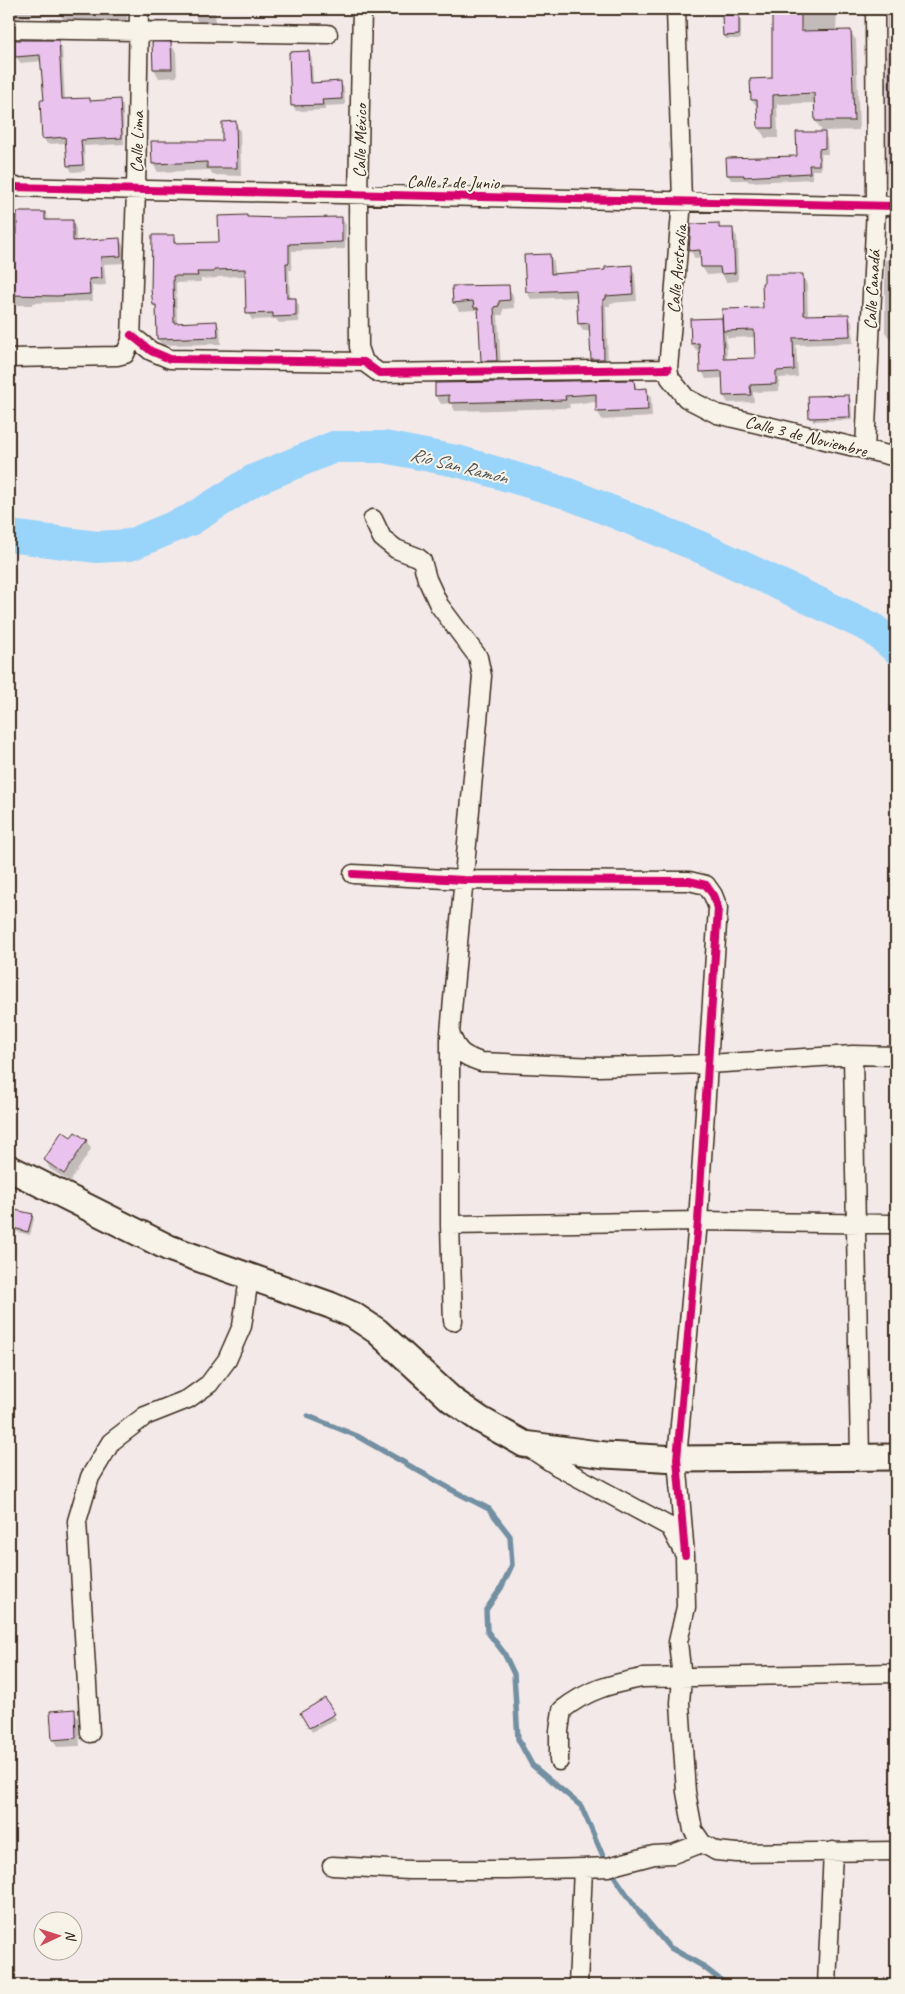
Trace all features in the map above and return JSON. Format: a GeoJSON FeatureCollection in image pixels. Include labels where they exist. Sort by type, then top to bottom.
{"type":"FeatureCollection","features":[{"type":"Feature","properties":{"kind":"main road"},"geometry":{"type":"LineString","coordinates":[[9,1168],[169,1248],[249,1278],[330,1305],[353,1315],[377,1331],[452,1400],[481,1420],[524,1444],[605,1455],[677,1459],[896,1457]]}},
{"type":"Feature","properties":{"kind":"street","name":"Calle Lima"},"geometry":{"type":"LineString","coordinates":[[131,335],[139,9]]}},
{"type":"Feature","properties":{"kind":"street","name":"Calle México"},"geometry":{"type":"LineString","coordinates":[[362,9],[358,196],[359,347],[364,362]]}},
{"type":"Feature","properties":{"kind":"street","name":"Calle Australia"},"geometry":{"type":"LineString","coordinates":[[668,369],[682,201],[676,9]]}},
{"type":"Feature","properties":{"kind":"street","name":"Calle Canadá"},"geometry":{"type":"LineString","coordinates":[[864,450],[876,206],[875,9]]}},
{"type":"Feature","properties":{"kind":"street"},"geometry":{"type":"LineString","coordinates":[[9,29],[328,34]]}},
{"type":"Feature","properties":{"kind":"street","name":"Calle 7 de Junio"},"geometry":{"type":"LineString","coordinates":[[9,187],[358,196],[896,206]]}},
{"type":"Feature","properties":{"kind":"street"},"geometry":{"type":"LineString","coordinates":[[9,358],[117,356],[125,354],[129,348],[131,335]]}},
{"type":"Feature","properties":{"kind":"street"},"geometry":{"type":"LineString","coordinates":[[131,335],[151,352],[170,359],[364,362],[380,373],[668,369]]}},
{"type":"Feature","properties":{"kind":"street","name":"Calle 3 de Noviembre"},"geometry":{"type":"LineString","coordinates":[[668,369],[670,378],[686,398],[717,414],[896,457]]}},
{"type":"Feature","properties":{"kind":"street"},"geometry":{"type":"LineString","coordinates":[[373,519],[382,538],[396,549],[417,557],[422,561],[427,579],[439,605],[478,657],[482,676],[450,1033],[450,1225],[453,1321]]}},
{"type":"Feature","properties":{"kind":"street"},"geometry":{"type":"LineString","coordinates":[[353,874],[464,880],[689,881],[706,885],[713,895],[718,908],[698,1220],[677,1459],[685,1556],[686,1607],[678,1642],[682,1678],[680,1702],[686,1792],[693,1830],[702,1843],[716,1851],[737,1853],[896,1851]]}},
{"type":"Feature","properties":{"kind":"street"},"geometry":{"type":"LineString","coordinates":[[450,1033],[455,1047],[466,1057],[481,1062],[598,1067],[708,1064],[853,1055],[896,1056]]}},
{"type":"Feature","properties":{"kind":"street"},"geometry":{"type":"LineString","coordinates":[[853,1055],[860,1458]]}},
{"type":"Feature","properties":{"kind":"street"},"geometry":{"type":"LineString","coordinates":[[450,1225],[698,1220],[896,1224]]}},
{"type":"Feature","properties":{"kind":"street"},"geometry":{"type":"LineString","coordinates":[[90,1732],[77,1521],[90,1477],[111,1442],[145,1416],[188,1399],[209,1384],[227,1360],[242,1326],[249,1278]]}},
{"type":"Feature","properties":{"kind":"street"},"geometry":{"type":"LineString","coordinates":[[524,1444],[557,1466],[670,1527],[685,1556]]}},
{"type":"Feature","properties":{"kind":"street"},"geometry":{"type":"LineString","coordinates":[[558,1761],[562,1710],[576,1700],[608,1684],[642,1678],[896,1673]]}},
{"type":"Feature","properties":{"kind":"street"},"geometry":{"type":"LineString","coordinates":[[332,1866],[419,1870],[608,1867],[654,1856],[673,1854],[702,1843]]}},
{"type":"Feature","properties":{"kind":"street"},"geometry":{"type":"LineString","coordinates":[[827,1985],[833,1851]]}},
{"type":"Feature","properties":{"kind":"street"},"geometry":{"type":"LineString","coordinates":[[578,1985],[583,1868]]}},
{"type":"Feature","properties":{"kind":"shaded area"},"geometry":{"type":"Polygon","coordinates":[[[882,9],[896,9],[896,181],[882,181],[882,9]]]}},
{"type":"Feature","properties":{"kind":"building"},"geometry":{"type":"Polygon","coordinates":[[[801,10],[801,31],[851,30],[854,121],[815,121],[814,93],[773,95],[773,128],[758,128],[757,100],[751,100],[750,79],[772,78],[772,11],[801,10]]]}},
{"type":"Feature","properties":{"kind":"building"},"geometry":{"type":"Polygon","coordinates":[[[722,15],[739,15],[739,35],[723,36],[722,15]]]}},
{"type":"Feature","properties":{"kind":"building"},"geometry":{"type":"Polygon","coordinates":[[[14,40],[59,40],[62,99],[90,98],[90,101],[120,99],[122,138],[81,140],[83,165],[67,166],[65,137],[42,139],[40,100],[44,100],[40,55],[15,57],[14,40]]]}},
{"type":"Feature","properties":{"kind":"building"},"geometry":{"type":"Polygon","coordinates":[[[152,42],[171,42],[172,69],[153,69],[152,42]]]}},
{"type":"Feature","properties":{"kind":"building"},"geometry":{"type":"Polygon","coordinates":[[[309,51],[311,83],[341,81],[342,99],[322,100],[323,105],[291,106],[289,52],[309,51]]]}},
{"type":"Feature","properties":{"kind":"building"},"geometry":{"type":"Polygon","coordinates":[[[236,121],[237,168],[207,168],[207,162],[152,164],[151,141],[222,141],[222,122],[236,121]]]}},
{"type":"Feature","properties":{"kind":"building"},"geometry":{"type":"Polygon","coordinates":[[[796,132],[825,132],[825,148],[819,149],[819,165],[809,165],[810,173],[744,177],[744,175],[727,175],[726,158],[797,156],[796,132]]]}},
{"type":"Feature","properties":{"kind":"building"},"geometry":{"type":"Polygon","coordinates":[[[17,212],[45,212],[45,220],[73,220],[73,241],[120,238],[121,256],[101,257],[102,278],[89,279],[90,294],[57,296],[9,295],[9,234],[17,234],[17,212]]]}},
{"type":"Feature","properties":{"kind":"building"},"geometry":{"type":"Polygon","coordinates":[[[247,215],[247,217],[282,218],[342,217],[342,242],[289,244],[289,263],[286,263],[287,298],[296,298],[296,316],[273,317],[273,313],[246,314],[245,269],[197,272],[198,276],[173,276],[174,323],[217,321],[218,337],[157,339],[156,305],[153,305],[151,290],[152,235],[174,235],[174,243],[219,242],[218,216],[247,215]]]}},
{"type":"Feature","properties":{"kind":"building"},"geometry":{"type":"Polygon","coordinates":[[[719,223],[719,228],[733,228],[735,273],[721,274],[720,267],[701,267],[700,250],[689,251],[691,224],[719,223]]]}},
{"type":"Feature","properties":{"kind":"building"},"geometry":{"type":"Polygon","coordinates":[[[550,254],[551,274],[605,270],[605,267],[632,265],[633,294],[606,296],[606,299],[603,299],[604,359],[591,359],[589,323],[578,324],[576,290],[526,292],[524,255],[550,254]]]}},
{"type":"Feature","properties":{"kind":"building"},"geometry":{"type":"Polygon","coordinates":[[[764,274],[803,274],[804,315],[849,314],[850,336],[793,338],[794,370],[776,371],[776,384],[750,385],[751,395],[723,396],[722,371],[700,372],[699,343],[691,344],[690,319],[722,318],[724,359],[755,358],[754,330],[723,331],[722,309],[763,308],[762,283],[764,283],[764,274]]]}},
{"type":"Feature","properties":{"kind":"building"},"geometry":{"type":"Polygon","coordinates":[[[509,285],[510,300],[499,301],[499,306],[494,307],[497,361],[481,361],[478,308],[474,308],[473,301],[453,303],[452,286],[509,285]]]}},
{"type":"Feature","properties":{"kind":"building"},"geometry":{"type":"Polygon","coordinates":[[[634,380],[635,389],[647,388],[648,410],[596,412],[596,394],[565,396],[566,400],[449,403],[449,395],[435,396],[435,383],[634,380]]]}},
{"type":"Feature","properties":{"kind":"building"},"geometry":{"type":"Polygon","coordinates":[[[849,395],[850,417],[809,418],[808,396],[849,395]]]}},
{"type":"Feature","properties":{"kind":"building"},"geometry":{"type":"Polygon","coordinates":[[[62,1131],[71,1137],[75,1132],[87,1140],[64,1174],[44,1160],[62,1131]]]}},
{"type":"Feature","properties":{"kind":"building"},"geometry":{"type":"Polygon","coordinates":[[[15,1210],[33,1214],[28,1232],[10,1227],[15,1210]]]}},
{"type":"Feature","properties":{"kind":"building"},"geometry":{"type":"Polygon","coordinates":[[[325,1698],[335,1714],[309,1728],[300,1713],[325,1698]]]}},
{"type":"Feature","properties":{"kind":"building"},"geometry":{"type":"Polygon","coordinates":[[[75,1709],[76,1738],[52,1740],[50,1711],[75,1709]]]}},
{"type":"Feature","properties":{"kind":"waterway","name":"Río San Ramón"},"geometry":{"type":"LineString","coordinates":[[9,536],[97,547],[130,545],[190,520],[254,480],[334,447],[384,447],[461,462],[566,493],[698,546],[872,628],[896,648]]}},
{"type":"Feature","properties":{"kind":"waterway"},"geometry":{"type":"LineString","coordinates":[[308,1416],[357,1436],[489,1509],[510,1536],[512,1565],[501,1588],[486,1610],[487,1631],[504,1653],[514,1674],[518,1739],[532,1765],[581,1806],[608,1867],[637,1909],[669,1947],[701,1965],[727,1985]]}},
{"type":"Feature","properties":{"kind":"cycle path"},"geometry":{"type":"LineString","coordinates":[[9,187],[896,206]]}},
{"type":"Feature","properties":{"kind":"cycle path"},"geometry":{"type":"LineString","coordinates":[[131,335],[151,351],[170,359],[364,362],[379,373],[668,369]]}},
{"type":"Feature","properties":{"kind":"cycle path"},"geometry":{"type":"LineString","coordinates":[[353,874],[464,880],[689,881],[706,885],[713,895],[718,908],[698,1221],[677,1459],[685,1555]]}}]}
